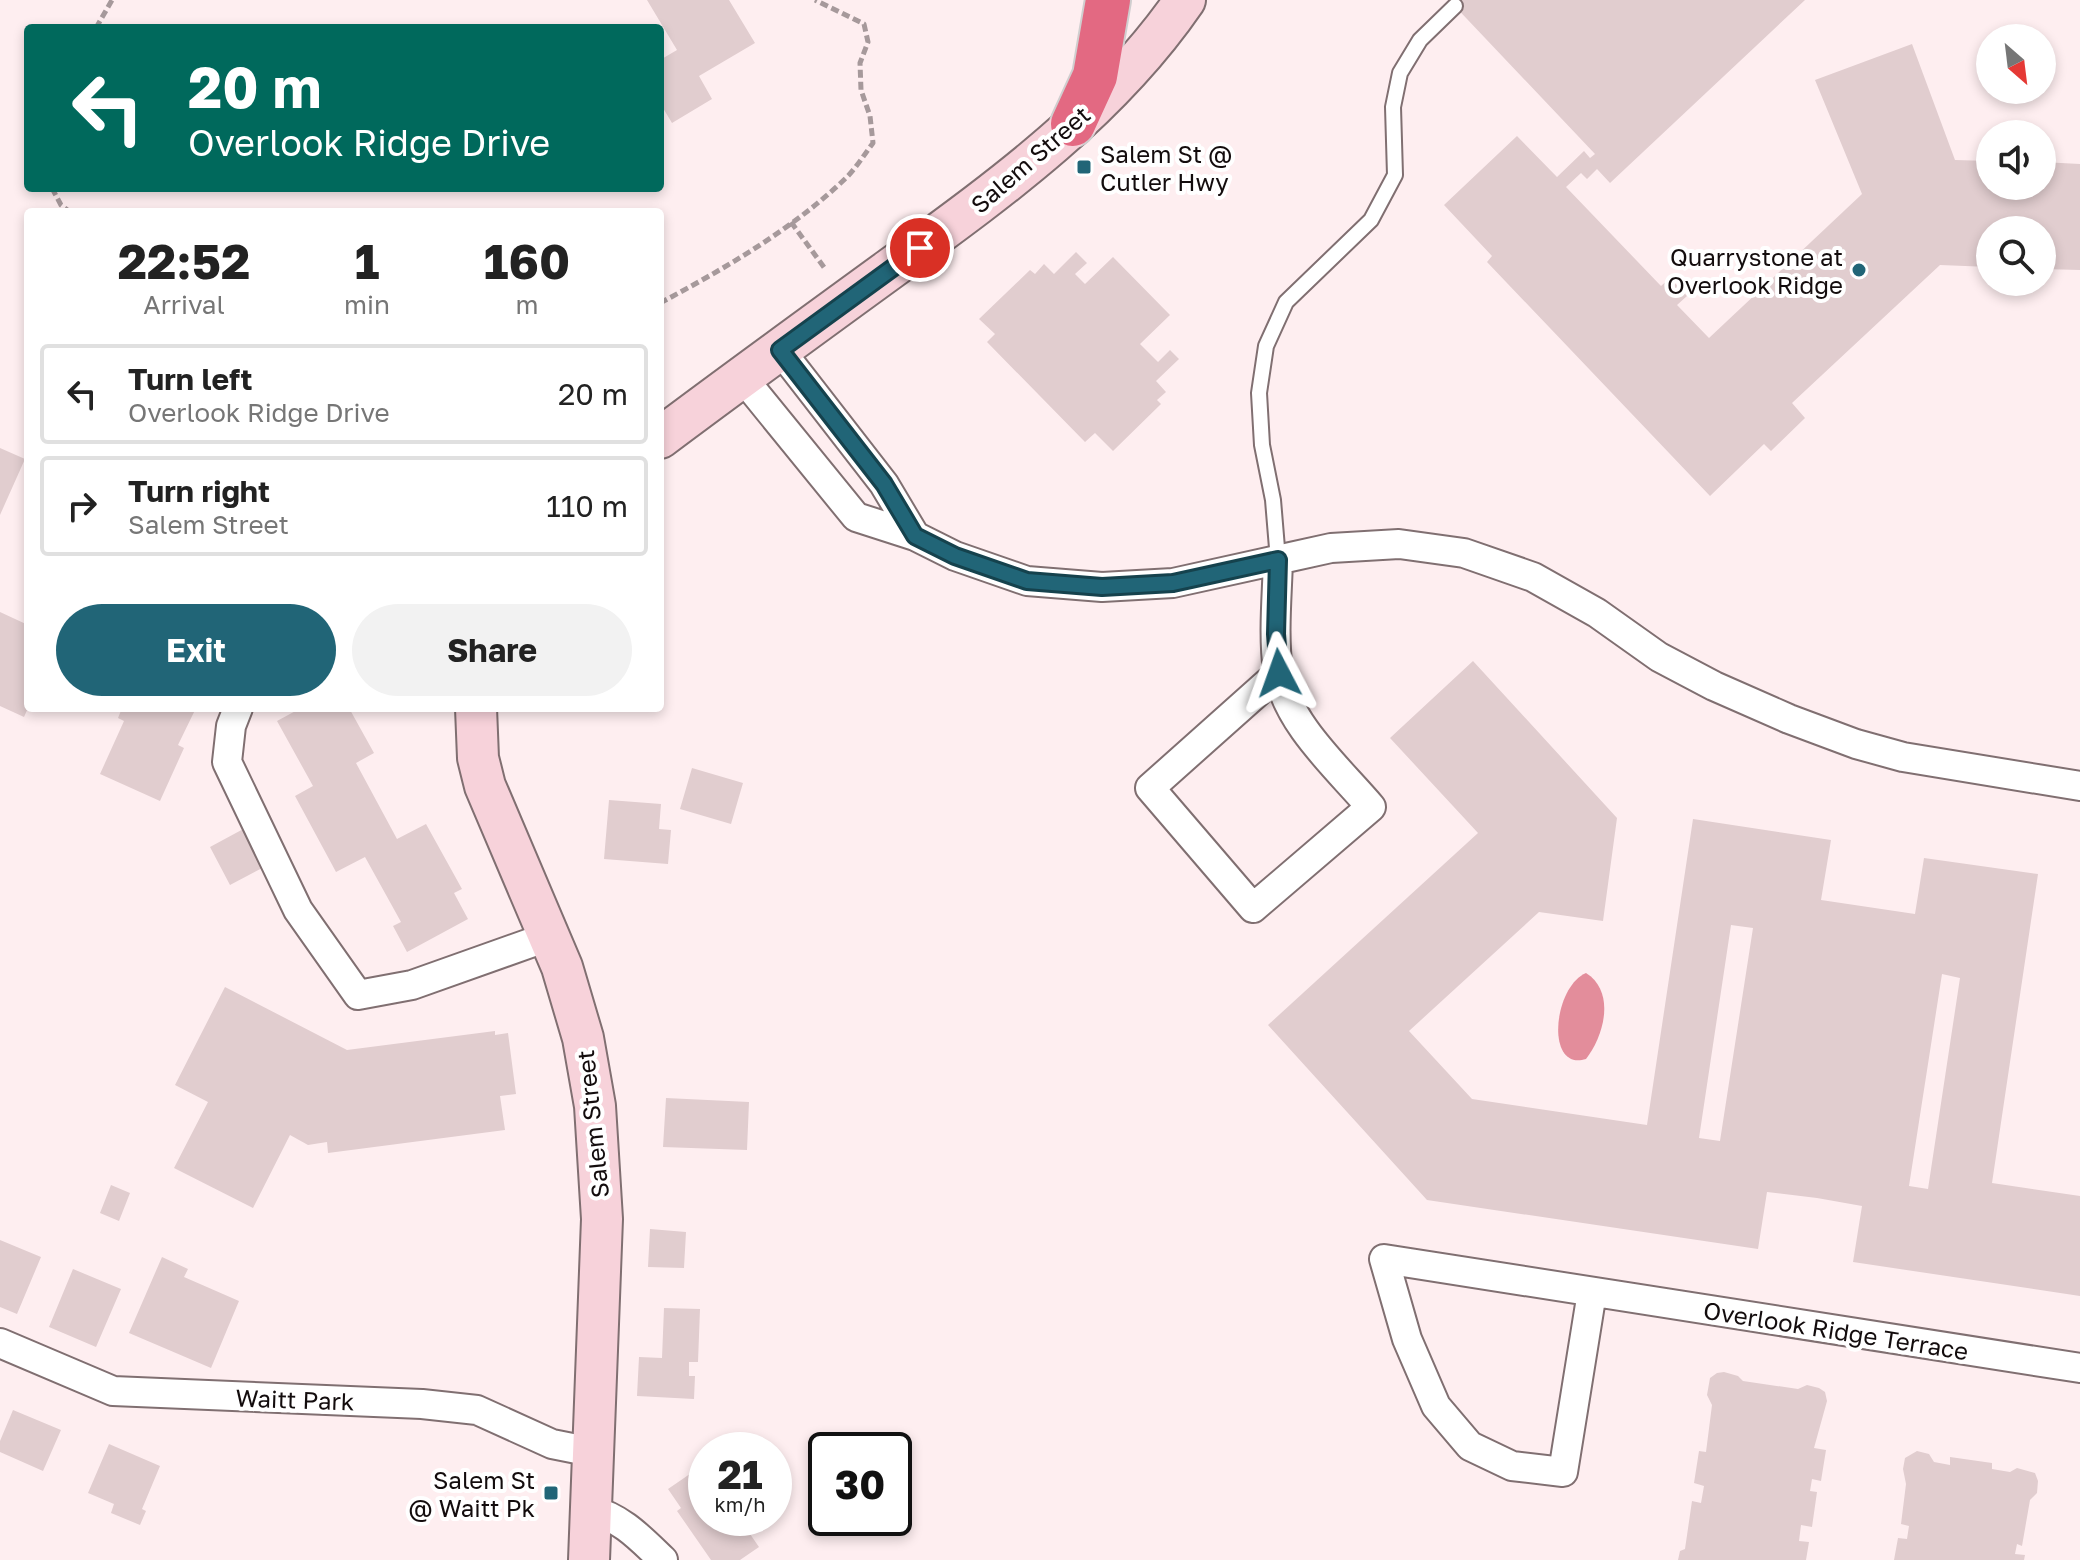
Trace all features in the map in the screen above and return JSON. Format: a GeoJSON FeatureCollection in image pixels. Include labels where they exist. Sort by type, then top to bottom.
{"type":"FeatureCollection","features":[{"type":"Feature","properties":{"kind":"highway"},"geometry":{"type":"LineString","coordinates":[[1073,124],[1095,76],[1108,0]]}},
{"type":"Feature","properties":{"kind":"main road","name":"Salem Street"},"geometry":{"type":"LineString","coordinates":[[664,435],[1038,158],[1137,61],[1164,31],[1185,0]]}},
{"type":"Feature","properties":{"kind":"main road","name":"Salem Street"},"geometry":{"type":"LineString","coordinates":[[476,712],[478,758],[485,786],[550,936],[583,1038],[599,1137],[602,1219],[589,1560]]}},
{"type":"Feature","properties":{"kind":"street"},"geometry":{"type":"LineString","coordinates":[[780,350],[884,484],[915,536]]}},
{"type":"Feature","properties":{"kind":"street"},"geometry":{"type":"LineString","coordinates":[[742,377],[856,517],[915,536],[955,556],[1027,581],[1102,587],[1173,583],[1331,548],[1399,544],[1464,553],[1533,577],[1597,613],[1659,657],[1714,686],[1803,724],[1903,757],[2080,786]]}},
{"type":"Feature","properties":{"kind":"street"},"geometry":{"type":"LineString","coordinates":[[1278,560],[1276,634],[1279,673],[1292,710],[1315,743],[1371,807],[1253,908],[1150,788],[1279,673]]}},
{"type":"Feature","properties":{"kind":"street"},"geometry":{"type":"LineString","coordinates":[[236,712],[231,726],[227,762],[298,910],[358,995],[412,985],[550,936]]}},
{"type":"Feature","properties":{"kind":"street","name":"Overlook Ridge Terrace"},"geometry":{"type":"LineString","coordinates":[[1592,1292],[1563,1472],[1512,1466],[1470,1446],[1436,1406],[1407,1339],[1384,1259],[2080,1368]]}},
{"type":"Feature","properties":{"kind":"street","name":"Waitt Park"},"geometry":{"type":"LineString","coordinates":[[0,1343],[113,1391],[422,1404],[477,1410],[558,1446],[592,1452]]}},
{"type":"Feature","properties":{"kind":"street"},"geometry":{"type":"LineString","coordinates":[[590,1510],[606,1513],[618,1520],[663,1560]]}},
{"type":"Feature","properties":{"kind":"lane"},"geometry":{"type":"LineString","coordinates":[[1278,560],[1273,500],[1262,445],[1259,393],[1266,346],[1286,302],[1371,220],[1395,175],[1393,107],[1400,73],[1420,40],[1455,6]]}},
{"type":"Feature","properties":{"kind":"path"},"geometry":{"type":"LineString","coordinates":[[98,24],[112,0]]}},
{"type":"Feature","properties":{"kind":"path"},"geometry":{"type":"LineString","coordinates":[[664,301],[791,222],[847,177],[873,143],[870,116],[861,90],[860,63],[868,42],[864,24],[815,0]]}},
{"type":"Feature","properties":{"kind":"path"},"geometry":{"type":"LineString","coordinates":[[791,222],[826,271]]}},
{"type":"Feature","properties":{"kind":"shaded area"},"geometry":{"type":"Polygon","coordinates":[[[1586,973],[1601,991],[1604,1014],[1598,1039],[1586,1059],[1573,1060],[1564,1053],[1558,1026],[1566,994],[1575,981],[1586,973]]]}},
{"type":"Feature","properties":{"kind":"building"},"geometry":{"type":"Polygon","coordinates":[[[647,0],[729,0],[755,43],[699,76],[712,99],[672,123],[664,110],[664,58],[677,50],[647,0]]]}},
{"type":"Feature","properties":{"kind":"building","name":"Quarrystone at Overlook Ridge"},"geometry":{"type":"Polygon","coordinates":[[[1449,0],[1805,0],[1610,183],[1597,169],[1587,179],[1581,173],[1566,187],[1661,286],[1670,278],[1687,296],[1677,305],[1709,338],[1862,194],[1815,80],[1912,44],[1955,160],[1976,161],[1976,200],[2056,200],[2056,163],[2080,164],[2080,270],[2056,269],[2056,216],[1976,216],[1976,266],[1940,265],[1792,403],[1805,418],[1771,451],[1764,444],[1710,496],[1487,262],[1492,256],[1444,205],[1517,136],[1557,177],[1584,151],[1590,158],[1595,154],[1449,0]]]}},
{"type":"Feature","properties":{"kind":"building"},"geometry":{"type":"Polygon","coordinates":[[[1076,252],[1087,263],[1075,274],[1085,284],[1113,257],[1170,315],[1140,344],[1158,362],[1170,350],[1179,359],[1156,381],[1166,392],[1157,400],[1161,404],[1113,451],[1095,433],[1085,442],[987,342],[995,334],[979,319],[1030,270],[1035,274],[1044,264],[1054,274],[1076,252]]]}},
{"type":"Feature","properties":{"kind":"building"},"geometry":{"type":"Polygon","coordinates":[[[0,448],[24,461],[0,515],[0,448]]]}},
{"type":"Feature","properties":{"kind":"building"},"geometry":{"type":"Polygon","coordinates":[[[0,612],[24,623],[26,712],[24,717],[0,706],[0,612]]]}},
{"type":"Feature","properties":{"kind":"building"},"geometry":{"type":"Polygon","coordinates":[[[1473,661],[1617,818],[1603,921],[1539,912],[1409,1031],[1472,1099],[1647,1125],[1693,819],[1831,840],[1821,900],[1915,914],[1924,858],[2038,874],[1992,1183],[2080,1196],[2080,1296],[1853,1262],[1862,1206],[1817,1198],[1767,1192],[1758,1249],[1427,1200],[1268,1025],[1478,833],[1390,738],[1473,661]],[[1731,925],[1699,1138],[1720,1141],[1753,928],[1731,925]],[[1942,974],[1909,1186],[1928,1189],[1960,978],[1942,974]]]}},
{"type":"Feature","properties":{"kind":"building"},"geometry":{"type":"Polygon","coordinates":[[[120,712],[194,712],[178,745],[184,748],[160,801],[100,774],[124,721],[118,718],[120,712]]]}},
{"type":"Feature","properties":{"kind":"building"},"geometry":{"type":"Polygon","coordinates":[[[294,712],[351,712],[374,753],[356,763],[397,839],[426,824],[462,889],[454,893],[468,919],[407,952],[393,926],[401,922],[365,857],[336,872],[295,796],[313,786],[277,721],[294,712]]]}},
{"type":"Feature","properties":{"kind":"building"},"geometry":{"type":"Polygon","coordinates":[[[692,768],[743,783],[731,824],[680,809],[692,768]]]}},
{"type":"Feature","properties":{"kind":"building"},"geometry":{"type":"Polygon","coordinates":[[[609,800],[661,804],[659,829],[671,830],[668,864],[604,859],[609,800]]]}},
{"type":"Feature","properties":{"kind":"building"},"geometry":{"type":"Polygon","coordinates":[[[247,827],[268,865],[230,885],[210,847],[247,827]]]}},
{"type":"Feature","properties":{"kind":"building"},"geometry":{"type":"Polygon","coordinates":[[[225,987],[347,1050],[495,1031],[495,1035],[508,1033],[516,1094],[500,1096],[505,1130],[328,1153],[327,1142],[308,1145],[290,1135],[253,1208],[174,1168],[208,1102],[175,1085],[225,987]]]}},
{"type":"Feature","properties":{"kind":"building"},"geometry":{"type":"Polygon","coordinates":[[[666,1098],[749,1102],[747,1150],[663,1147],[666,1098]]]}},
{"type":"Feature","properties":{"kind":"building"},"geometry":{"type":"Polygon","coordinates":[[[111,1185],[130,1193],[119,1221],[100,1213],[111,1185]]]}},
{"type":"Feature","properties":{"kind":"building"},"geometry":{"type":"Polygon","coordinates":[[[650,1229],[686,1232],[684,1268],[648,1267],[650,1229]]]}},
{"type":"Feature","properties":{"kind":"building"},"geometry":{"type":"Polygon","coordinates":[[[0,1240],[41,1257],[17,1314],[0,1307],[0,1240]]]}},
{"type":"Feature","properties":{"kind":"building"},"geometry":{"type":"Polygon","coordinates":[[[162,1257],[188,1269],[184,1277],[239,1301],[211,1368],[129,1333],[162,1257]]]}},
{"type":"Feature","properties":{"kind":"building"},"geometry":{"type":"Polygon","coordinates":[[[73,1269],[121,1289],[96,1347],[49,1327],[73,1269]]]}},
{"type":"Feature","properties":{"kind":"building"},"geometry":{"type":"Polygon","coordinates":[[[664,1308],[700,1309],[698,1362],[689,1362],[689,1376],[695,1376],[694,1399],[637,1396],[639,1357],[662,1358],[664,1308]]]}},
{"type":"Feature","properties":{"kind":"building"},"geometry":{"type":"Polygon","coordinates":[[[1724,1372],[1743,1381],[1798,1389],[1807,1385],[1825,1392],[1827,1401],[1814,1448],[1826,1450],[1821,1481],[1812,1479],[1810,1491],[1817,1492],[1812,1527],[1801,1525],[1799,1541],[1809,1542],[1806,1560],[1678,1560],[1680,1551],[1685,1549],[1692,1501],[1701,1503],[1704,1486],[1694,1483],[1699,1451],[1706,1452],[1712,1405],[1707,1395],[1710,1378],[1724,1372]]]}},
{"type":"Feature","properties":{"kind":"building"},"geometry":{"type":"Polygon","coordinates":[[[13,1410],[61,1430],[43,1471],[0,1452],[0,1441],[13,1410]]]}},
{"type":"Feature","properties":{"kind":"building"},"geometry":{"type":"Polygon","coordinates":[[[109,1444],[160,1466],[142,1509],[146,1511],[140,1525],[111,1513],[114,1504],[88,1493],[109,1444]]]}},
{"type":"Feature","properties":{"kind":"building"},"geometry":{"type":"Polygon","coordinates":[[[1917,1451],[1929,1454],[1934,1462],[1950,1465],[1950,1457],[1992,1463],[1992,1469],[2010,1472],[2017,1468],[2035,1473],[2037,1493],[2030,1500],[2022,1546],[2017,1544],[2015,1554],[2025,1555],[2024,1560],[1894,1560],[1898,1538],[1907,1539],[1909,1526],[1901,1524],[1906,1484],[1903,1469],[1905,1458],[1917,1451]]]}},
{"type":"Feature","properties":{"kind":"building"},"geometry":{"type":"Polygon","coordinates":[[[688,1475],[688,1527],[677,1511],[681,1508],[668,1489],[688,1475]]]}},
{"type":"Feature","properties":{"kind":"building"},"geometry":{"type":"Polygon","coordinates":[[[694,1536],[751,1536],[759,1547],[740,1560],[711,1560],[694,1536]]]}},
{"type":"Feature","properties":{"kind":"place","name":"Salem St @ Cutler Hwy"},"geometry":{"type":"Point","coordinates":[1084,167]}},
{"type":"Feature","properties":{"kind":"place","name":"Quarrystone at Overlook Ridge"},"geometry":{"type":"Point","coordinates":[1859,270]}},
{"type":"Feature","properties":{"kind":"place","name":"Salem St @ Waitt Pk"},"geometry":{"type":"Point","coordinates":[551,1493]}},
{"type":"Feature","properties":{"kind":"route"},"geometry":{"type":"LineString","coordinates":[[920,248],[780,350],[884,484],[915,536],[955,556],[1027,581],[1102,587],[1173,583],[1278,560],[1276,634],[1279,673]]}}]}
